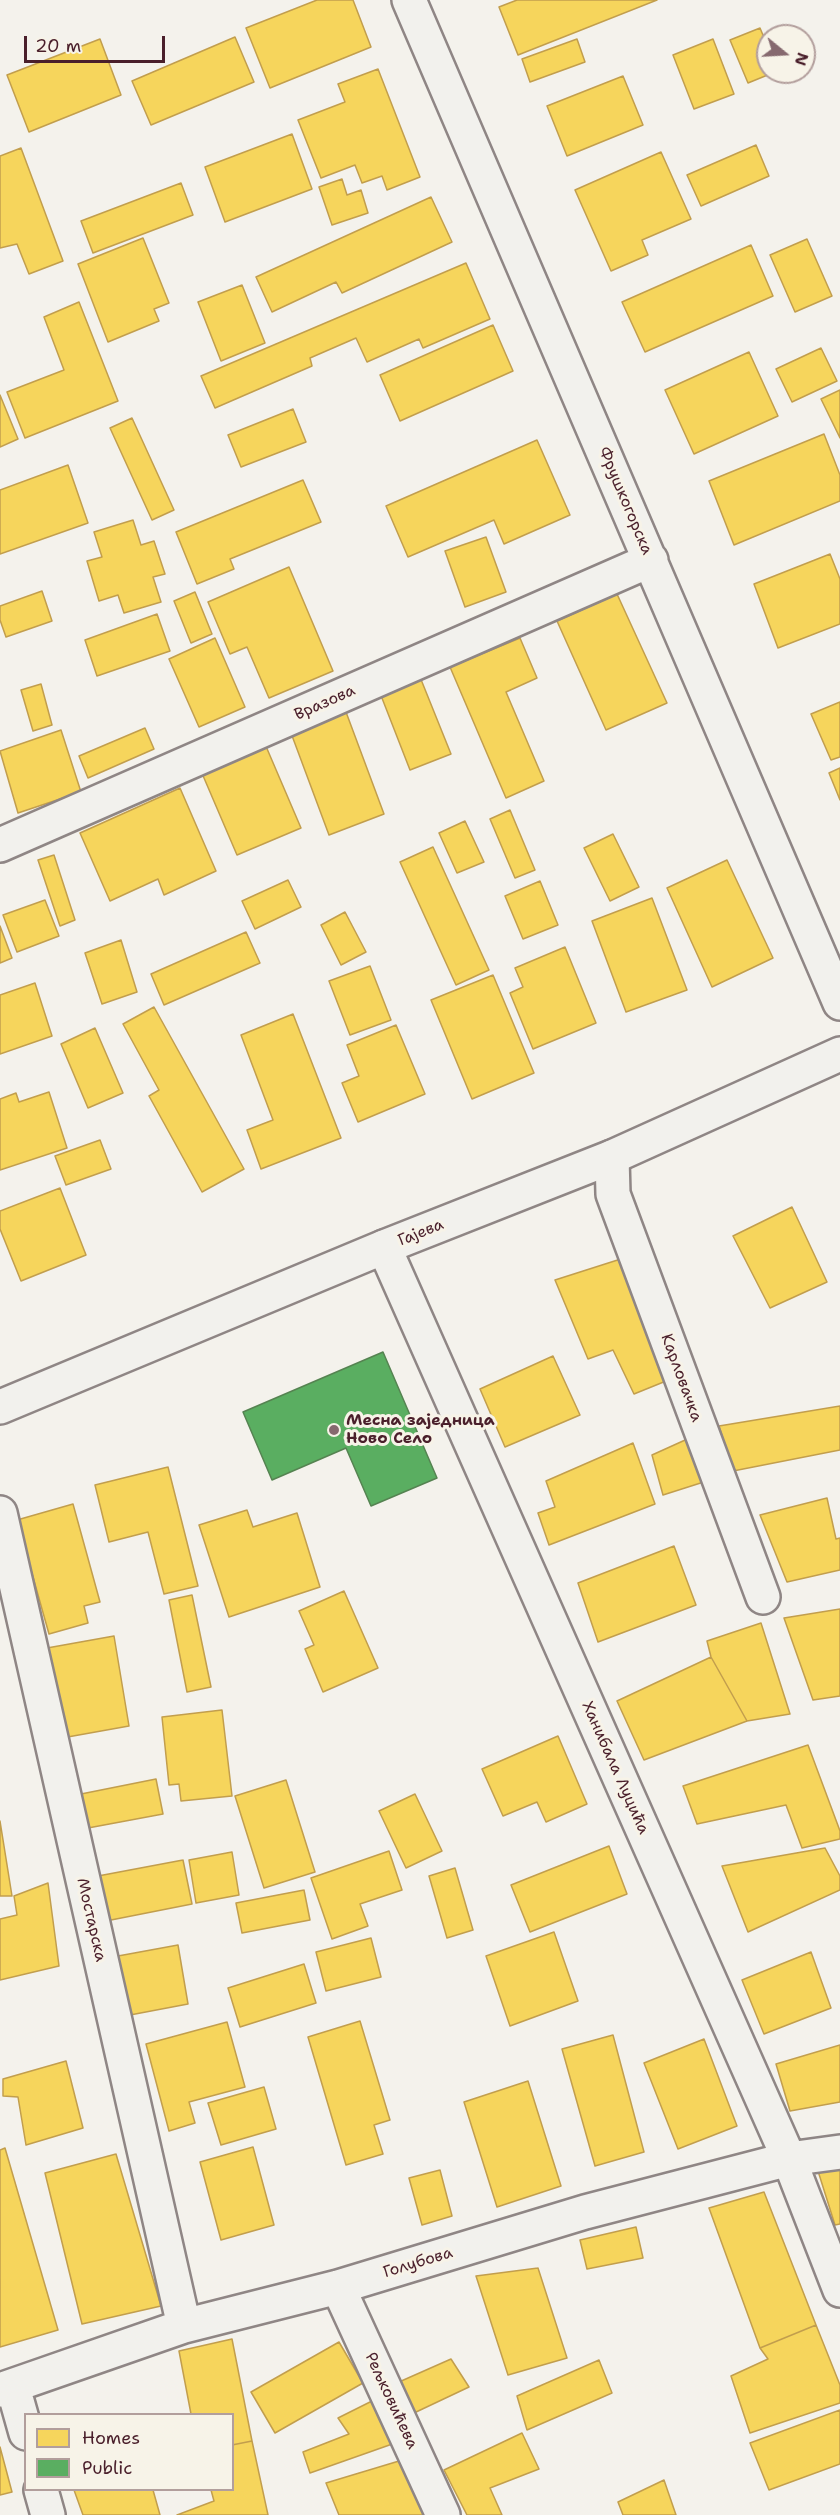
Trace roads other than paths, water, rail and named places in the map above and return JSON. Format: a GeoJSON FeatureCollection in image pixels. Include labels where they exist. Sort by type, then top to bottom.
{"type":"FeatureCollection","features":[{"type":"Feature","properties":{"kind":"street","name":"Фрушкогорска"},"geometry":{"type":"LineString","coordinates":[[409,0],[840,1003]]}},
{"type":"Feature","properties":{"kind":"street","name":"Вразова"},"geometry":{"type":"LineString","coordinates":[[0,845],[651,560]]}},
{"type":"Feature","properties":{"kind":"street","name":"Гајева"},"geometry":{"type":"LineString","coordinates":[[0,1407],[384,1247],[612,1157],[840,1054]]}},
{"type":"Feature","properties":{"kind":"street","name":"Карловачка"},"geometry":{"type":"LineString","coordinates":[[612,1157],[613,1194],[763,1597]]}},
{"type":"Feature","properties":{"kind":"street","name":"Ханибала Луцића"},"geometry":{"type":"LineString","coordinates":[[384,1247],[789,2159],[840,2290]]}},
{"type":"Feature","properties":{"kind":"street","name":"Мостарска"},"geometry":{"type":"LineString","coordinates":[[0,1513],[184,2326]]}},
{"type":"Feature","properties":{"kind":"street","name":"Голубова"},"geometry":{"type":"LineString","coordinates":[[7,2388],[184,2326],[338,2287],[585,2212],[789,2159],[840,2152]]}},
{"type":"Feature","properties":{"kind":"street","name":"Рељковићева"},"geometry":{"type":"LineString","coordinates":[[338,2287],[443,2515]]}},
{"type":"Feature","properties":{"kind":"street"},"geometry":{"type":"LineString","coordinates":[[7,2388],[24,2428]]}},
{"type":"Feature","properties":{"kind":"street"},"geometry":{"type":"LineString","coordinates":[[41,2491],[48,2515]]}},
{"type":"Feature","properties":{"kind":"place","name":"Месна заједница Ново Село"},"geometry":{"type":"Point","coordinates":[334,1430]}}]}
